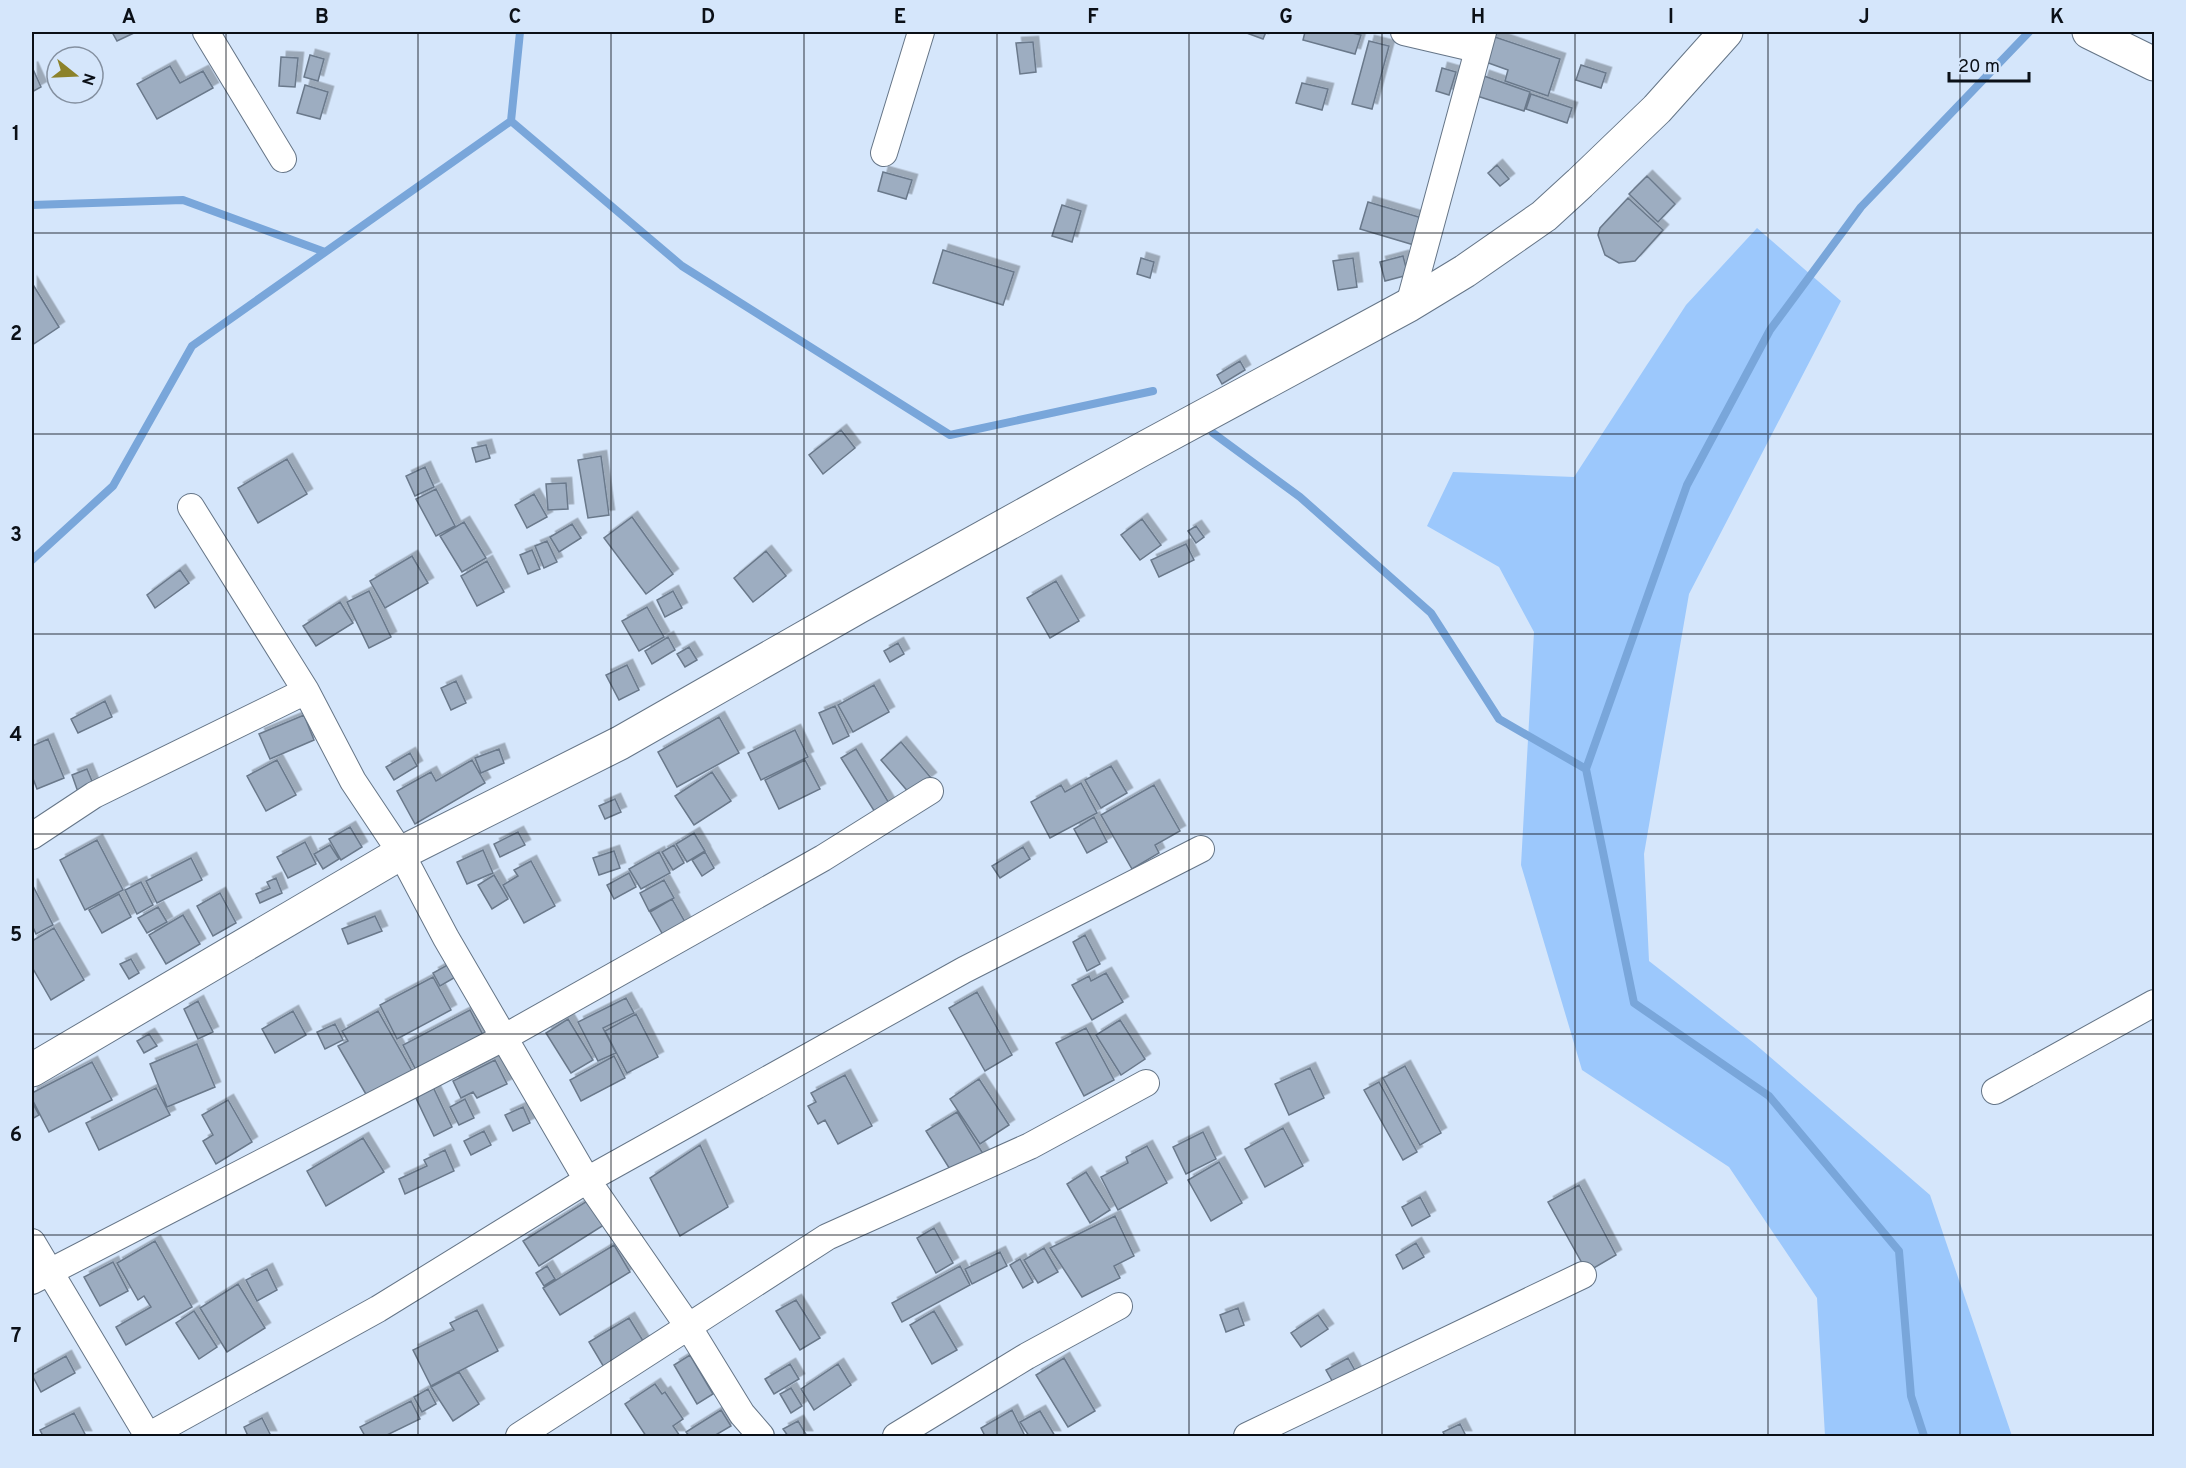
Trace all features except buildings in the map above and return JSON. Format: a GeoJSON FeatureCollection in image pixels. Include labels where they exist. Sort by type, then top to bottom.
{"type":"FeatureCollection","features":[{"type":"Feature","properties":{"kind":"street"},"geometry":{"type":"LineString","coordinates":[[206,32],[283,159]]}},
{"type":"Feature","properties":{"kind":"street"},"geometry":{"type":"LineString","coordinates":[[884,153],[921,32]]}},
{"type":"Feature","properties":{"kind":"street"},"geometry":{"type":"LineString","coordinates":[[1404,32],[1480,40],[1409,305]]}},
{"type":"Feature","properties":{"kind":"street"},"geometry":{"type":"LineString","coordinates":[[32,1070],[401,853],[620,743],[1128,456],[1466,272],[1544,216],[1658,109],[1726,32]]}},
{"type":"Feature","properties":{"kind":"street"},"geometry":{"type":"LineString","coordinates":[[2089,32],[2154,64]]}},
{"type":"Feature","properties":{"kind":"street"},"geometry":{"type":"LineString","coordinates":[[191,507],[306,691],[353,781],[401,853],[446,938],[587,1180],[688,1326],[742,1414],[760,1437]]}},
{"type":"Feature","properties":{"kind":"street"},"geometry":{"type":"LineString","coordinates":[[32,836],[94,795],[306,691]]}},
{"type":"Feature","properties":{"kind":"street"},"geometry":{"type":"LineString","coordinates":[[39,1277],[505,1037],[823,858],[930,791]]}},
{"type":"Feature","properties":{"kind":"street"},"geometry":{"type":"LineString","coordinates":[[32,1242],[39,1277],[148,1436],[378,1309],[587,1180],[964,969],[1201,849]]}},
{"type":"Feature","properties":{"kind":"street"},"geometry":{"type":"LineString","coordinates":[[1995,1091],[2154,1003]]}},
{"type":"Feature","properties":{"kind":"street"},"geometry":{"type":"LineString","coordinates":[[519,1437],[827,1236],[1030,1146],[1146,1083]]}},
{"type":"Feature","properties":{"kind":"street"},"geometry":{"type":"LineString","coordinates":[[1247,1437],[1338,1390],[1583,1275]]}},
{"type":"Feature","properties":{"kind":"street"},"geometry":{"type":"LineString","coordinates":[[896,1437],[1027,1356],[1119,1306]]}},
{"type":"Feature","properties":{"kind":"shaded area"},"geometry":{"type":"Polygon","coordinates":[[[1757,228],[1841,301],[1689,594],[1644,854],[1649,961],[1755,1044],[1930,1195],[2012,1436],[1825,1436],[1817,1298],[1729,1167],[1582,1070],[1521,865],[1534,632],[1499,567],[1427,526],[1453,472],[1574,477],[1686,305],[1757,228]]]}},
{"type":"Feature","properties":{"kind":"waterway"},"geometry":{"type":"LineString","coordinates":[[520,32],[511,121],[682,266],[950,435],[1153,391]]}},
{"type":"Feature","properties":{"kind":"waterway"},"geometry":{"type":"LineString","coordinates":[[1924,1436],[1911,1396],[1899,1251],[1769,1096],[1634,1003],[1586,769],[1687,485],[1770,330],[1861,207],[2029,32]]}},
{"type":"Feature","properties":{"kind":"waterway"},"geometry":{"type":"LineString","coordinates":[[32,560],[113,486],[192,346],[511,121]]}},
{"type":"Feature","properties":{"kind":"waterway"},"geometry":{"type":"LineString","coordinates":[[32,205],[183,200],[325,252]]}},
{"type":"Feature","properties":{"kind":"waterway"},"geometry":{"type":"LineString","coordinates":[[1213,433],[1300,497],[1431,613],[1499,719],[1586,769]]}}]}
